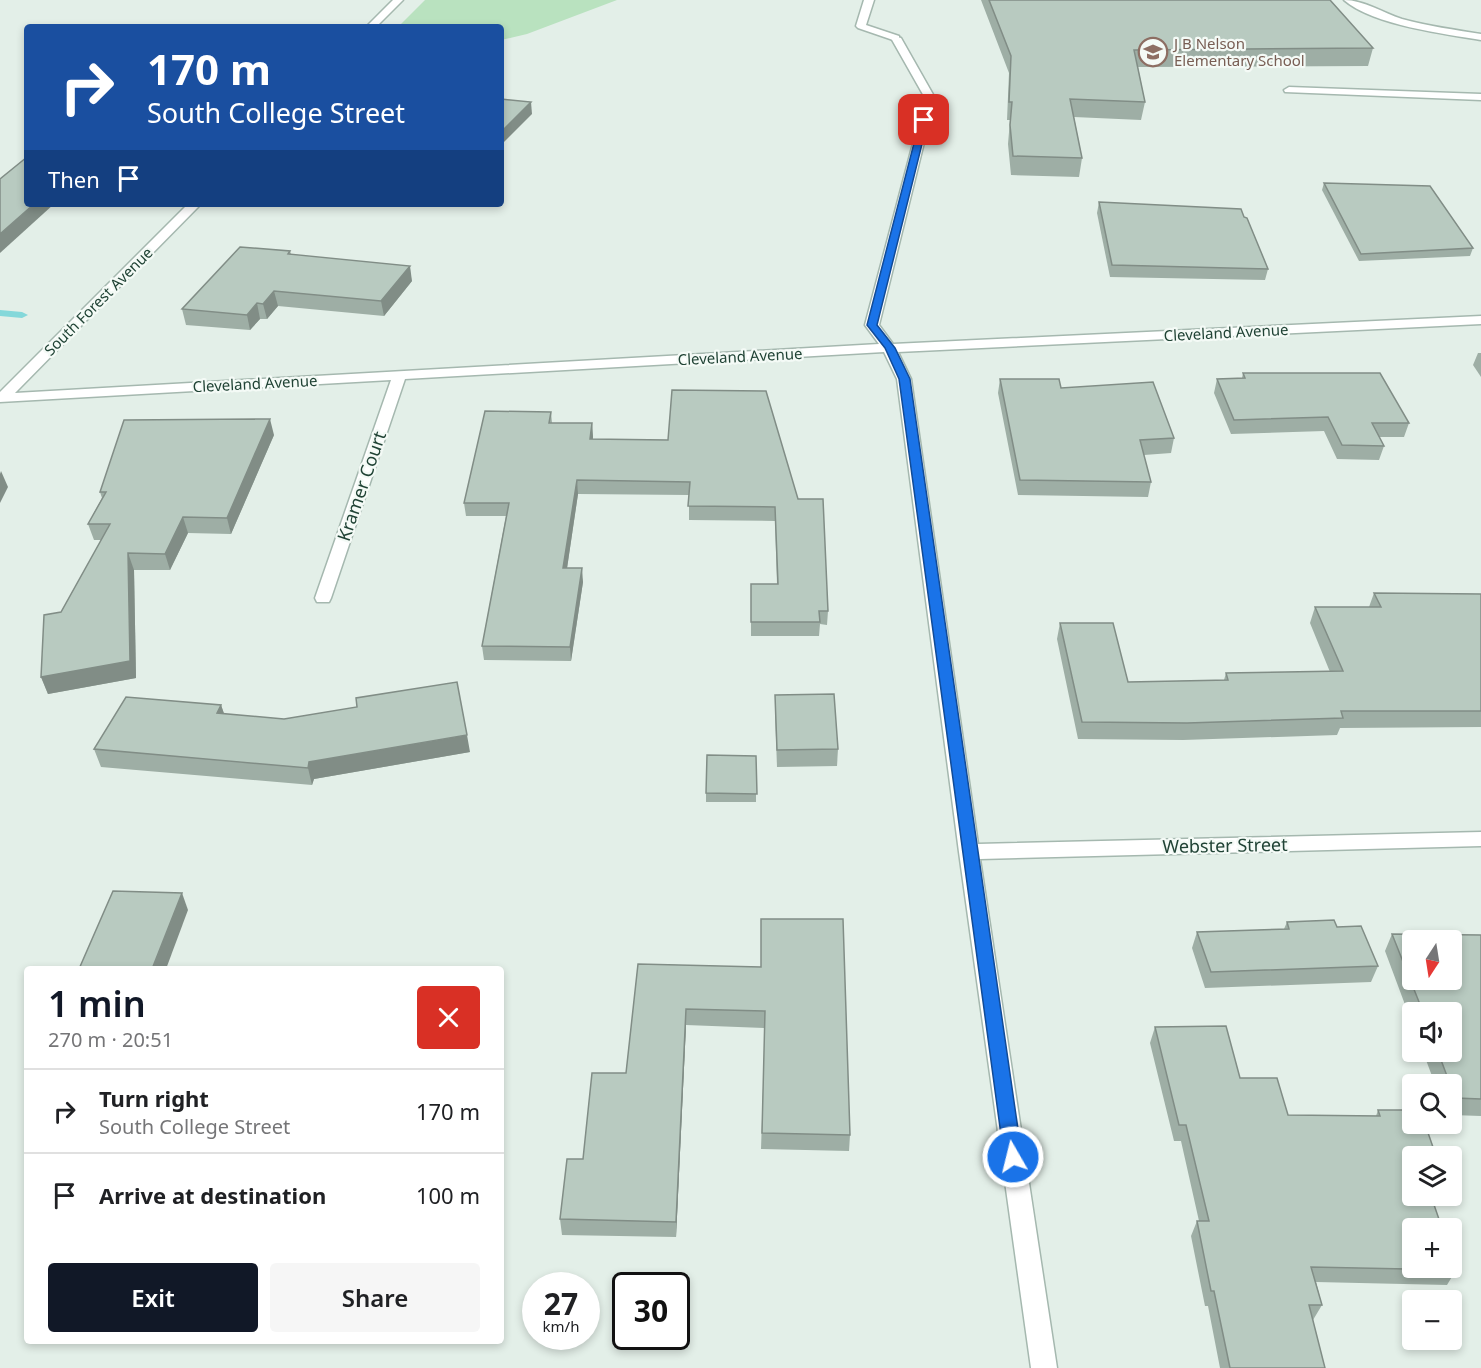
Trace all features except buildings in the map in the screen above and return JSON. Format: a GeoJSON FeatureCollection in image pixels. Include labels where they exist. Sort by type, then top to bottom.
{"type":"FeatureCollection","features":[{"type":"Feature","properties":{"kind":"street"},"geometry":{"type":"LineString","coordinates":[[374,24],[398,0]]}},
{"type":"Feature","properties":{"kind":"street"},"geometry":{"type":"LineString","coordinates":[[869,0],[861,26],[896,38],[930,98],[872,325],[890,348],[904,379],[969,852],[1044,1368]]}},
{"type":"Feature","properties":{"kind":"street"},"geometry":{"type":"LineString","coordinates":[[1349,0],[1379,14],[1409,24],[1481,37]]}},
{"type":"Feature","properties":{"kind":"street"},"geometry":{"type":"LineString","coordinates":[[1288,90],[1481,97]]}},
{"type":"Feature","properties":{"kind":"street","name":"South Forest Avenue"},"geometry":{"type":"LineString","coordinates":[[1,398],[192,207]]}},
{"type":"Feature","properties":{"kind":"street","name":"Cleveland Avenue"},"geometry":{"type":"LineString","coordinates":[[1,398],[890,348],[1481,320]]}},
{"type":"Feature","properties":{"kind":"street","name":"Kramer Court"},"geometry":{"type":"LineString","coordinates":[[323,598],[400,374]]}},
{"type":"Feature","properties":{"kind":"street","name":"Webster Street"},"geometry":{"type":"LineString","coordinates":[[969,852],[1481,839]]}},
{"type":"Feature","properties":{"kind":"green space"},"geometry":{"type":"Polygon","coordinates":[[[425,0],[617,0],[527,34],[504,39],[504,24],[401,24],[425,0]]]}},
{"type":"Feature","properties":{"kind":"waterway"},"geometry":{"type":"LineString","coordinates":[[0,313],[22,315]]}},
{"type":"Feature","properties":{"kind":"place","name":"J B Nelson Elementary School"},"geometry":{"type":"Point","coordinates":[1153,52]}},
{"type":"Feature","properties":{"kind":"route"},"geometry":{"type":"LineString","coordinates":[[924,120],[872,325],[890,348],[904,379],[1013,1157]]}}]}
